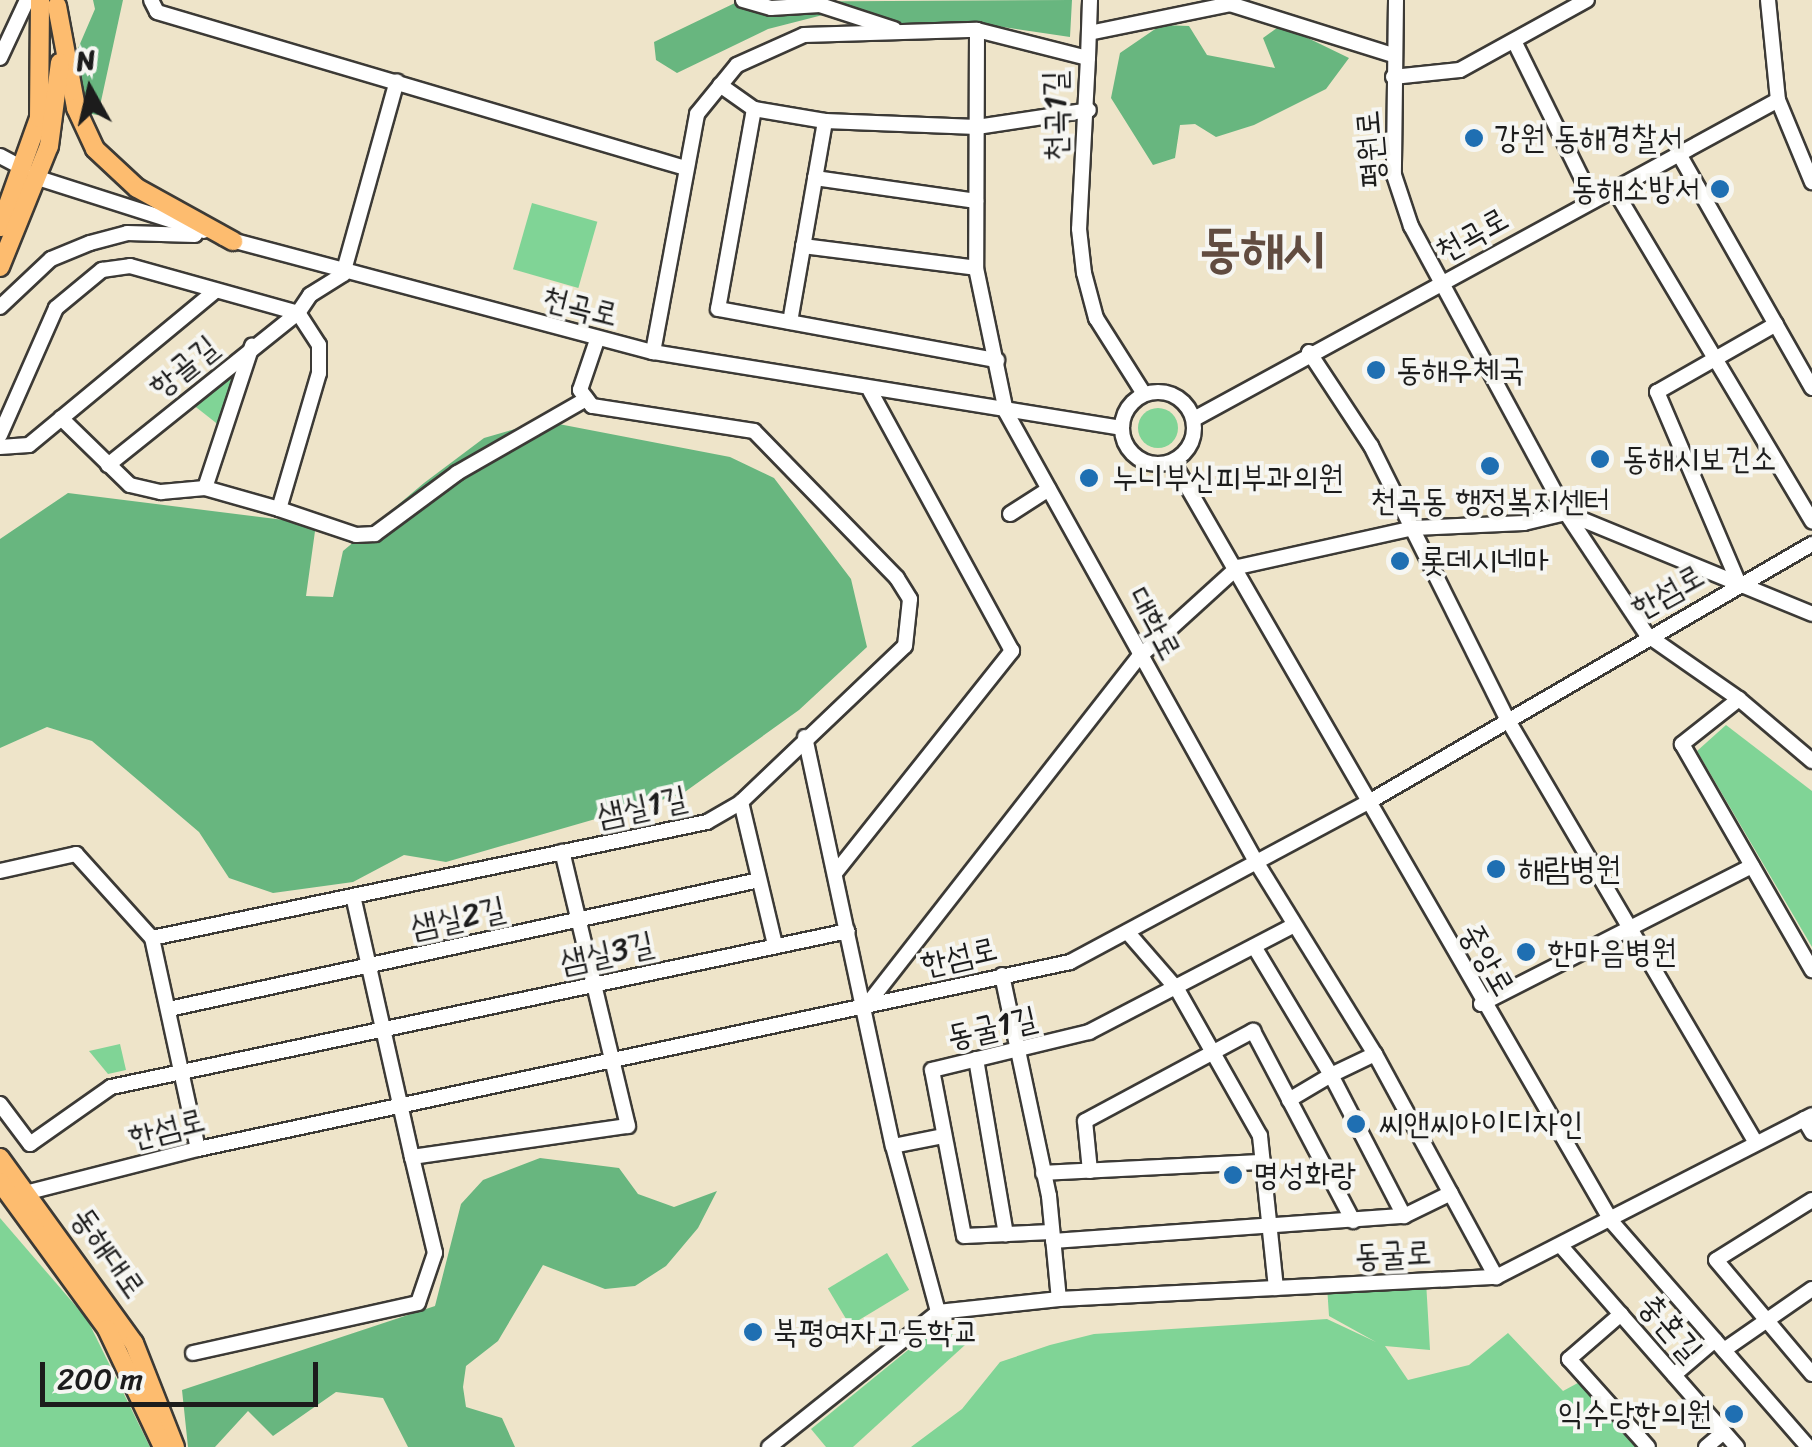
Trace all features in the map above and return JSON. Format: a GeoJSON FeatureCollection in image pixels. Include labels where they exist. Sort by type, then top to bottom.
{"type":"FeatureCollection","features":[{"type":"Feature","properties":{"kind":"main road"},"geometry":{"type":"LineString","coordinates":[[0,266],[56,114],[51,2]]}},
{"type":"Feature","properties":{"kind":"main road"},"geometry":{"type":"LineString","coordinates":[[51,2],[76,108],[95,150],[137,188],[232,240]]}},
{"type":"Feature","properties":{"kind":"main road"},"geometry":{"type":"LineString","coordinates":[[0,227],[31,174]]}},
{"type":"Feature","properties":{"kind":"main road","name":"동해대로"},"geometry":{"type":"LineString","coordinates":[[0,1158],[10,1191],[107,1329],[162,1447]]}},
{"type":"Feature","properties":{"kind":"main road","name":"동해대로"},"geometry":{"type":"LineString","coordinates":[[10,1191],[134,1343],[175,1447]]}},
{"type":"Feature","properties":{"kind":"street"},"geometry":{"type":"LineString","coordinates":[[0,58],[27,0]]}},
{"type":"Feature","properties":{"kind":"street"},"geometry":{"type":"LineString","coordinates":[[151,0],[157,12],[682,166]]}},
{"type":"Feature","properties":{"kind":"street"},"geometry":{"type":"LineString","coordinates":[[743,0],[771,8],[820,5],[904,32]]}},
{"type":"Feature","properties":{"kind":"street"},"geometry":{"type":"LineString","coordinates":[[1088,58],[1090,0]]}},
{"type":"Feature","properties":{"kind":"street","name":"평원로"},"geometry":{"type":"LineString","coordinates":[[1396,0],[1394,175],[1442,284],[1566,512],[1646,635]]}},
{"type":"Feature","properties":{"kind":"street"},"geometry":{"type":"LineString","coordinates":[[1393,76],[1460,70],[1587,0]]}},
{"type":"Feature","properties":{"kind":"street"},"geometry":{"type":"LineString","coordinates":[[1768,0],[1778,100],[1812,182]]}},
{"type":"Feature","properties":{"kind":"street"},"geometry":{"type":"LineString","coordinates":[[1089,33],[1230,2],[1393,55]]}},
{"type":"Feature","properties":{"kind":"street","name":"천곡1길"},"geometry":{"type":"LineString","coordinates":[[720,85],[737,65],[804,35],[977,30],[1088,58],[1089,110],[1080,229],[1084,273],[1096,318],[1144,394]]}},
{"type":"Feature","properties":{"kind":"street","name":"대학로"},"geometry":{"type":"LineString","coordinates":[[977,30],[976,268],[1006,412],[1139,657],[1293,926],[1376,1054],[1496,1277]]}},
{"type":"Feature","properties":{"kind":"street"},"geometry":{"type":"LineString","coordinates":[[1514,41],[1592,201]]}},
{"type":"Feature","properties":{"kind":"street"},"geometry":{"type":"LineString","coordinates":[[344,274],[397,81]]}},
{"type":"Feature","properties":{"kind":"street"},"geometry":{"type":"LineString","coordinates":[[652,352],[682,166],[697,114],[720,85],[754,109],[825,121],[976,127],[1089,110]]}},
{"type":"Feature","properties":{"kind":"street","name":"천곡로"},"geometry":{"type":"LineString","coordinates":[[1194,419],[1310,352],[1778,100]]}},
{"type":"Feature","properties":{"kind":"street"},"geometry":{"type":"LineString","coordinates":[[754,109],[718,310],[997,360]]}},
{"type":"Feature","properties":{"kind":"street"},"geometry":{"type":"LineString","coordinates":[[790,322],[825,121]]}},
{"type":"Feature","properties":{"kind":"street"},"geometry":{"type":"LineString","coordinates":[[1679,154],[1812,388]]}},
{"type":"Feature","properties":{"kind":"street","name":"천곡로"},"geometry":{"type":"LineString","coordinates":[[0,156],[31,174],[232,240],[344,274],[597,340],[870,391],[1122,428]]}},
{"type":"Feature","properties":{"kind":"street"},"geometry":{"type":"LineString","coordinates":[[815,178],[976,201]]}},
{"type":"Feature","properties":{"kind":"street"},"geometry":{"type":"LineString","coordinates":[[1614,189],[1812,521]]}},
{"type":"Feature","properties":{"kind":"street"},"geometry":{"type":"LineString","coordinates":[[0,307],[52,259],[90,243],[170,232],[232,240]]}},
{"type":"Feature","properties":{"kind":"street"},"geometry":{"type":"LineString","coordinates":[[803,246],[976,268]]}},
{"type":"Feature","properties":{"kind":"street"},"geometry":{"type":"LineString","coordinates":[[0,436],[56,308],[102,270],[130,266],[298,313],[319,346],[319,374],[279,509]]}},
{"type":"Feature","properties":{"kind":"street","name":"항골길"},"geometry":{"type":"LineString","coordinates":[[108,466],[252,346],[298,313],[310,295],[344,274]]}},
{"type":"Feature","properties":{"kind":"street"},"geometry":{"type":"LineString","coordinates":[[0,446],[29,445],[214,292]]}},
{"type":"Feature","properties":{"kind":"street"},"geometry":{"type":"LineString","coordinates":[[1739,584],[1657,392],[1776,324]]}},
{"type":"Feature","properties":{"kind":"street"},"geometry":{"type":"LineString","coordinates":[[62,418],[108,466],[146,489],[206,488],[356,535],[375,534],[457,473],[586,399],[580,390],[597,340]]}},
{"type":"Feature","properties":{"kind":"street"},"geometry":{"type":"LineString","coordinates":[[206,488],[252,346]]}},
{"type":"Feature","properties":{"kind":"street"},"geometry":{"type":"LineString","coordinates":[[1310,352],[1414,528],[1506,717],[1756,1144]]}},
{"type":"Feature","properties":{"kind":"street"},"geometry":{"type":"LineString","coordinates":[[836,872],[1012,651],[870,391]]}},
{"type":"Feature","properties":{"kind":"street"},"geometry":{"type":"LineString","coordinates":[[1144,394],[1177,396],[1194,419],[1194,439],[1173,462],[1138,459],[1122,428],[1128,407],[1144,394]]}},
{"type":"Feature","properties":{"kind":"street","name":"샘실1길"},"geometry":{"type":"LineString","coordinates":[[152,938],[354,900],[708,822],[741,802],[905,646],[910,600],[897,578],[754,431],[592,406],[586,399]]}},
{"type":"Feature","properties":{"kind":"street","name":"중앙로"},"geometry":{"type":"LineString","coordinates":[[1173,462],[1238,567],[1481,1004],[1612,1222],[1808,1447]]}},
{"type":"Feature","properties":{"kind":"street"},"geometry":{"type":"LineString","coordinates":[[1010,514],[1049,489]]}},
{"type":"Feature","properties":{"kind":"street"},"geometry":{"type":"LineString","coordinates":[[866,1006],[1139,657],[1238,567],[1414,528],[1524,523],[1566,512],[1812,614]]}},
{"type":"Feature","properties":{"kind":"street","name":"한섬로"},"geometry":{"type":"LineString","coordinates":[[10,1191],[1070,962],[1129,934],[1255,860],[1367,802],[1646,635],[1812,544]]}},
{"type":"Feature","properties":{"kind":"street"},"geometry":{"type":"LineString","coordinates":[[1646,635],[1739,699],[1812,761]]}},
{"type":"Feature","properties":{"kind":"street"},"geometry":{"type":"LineString","coordinates":[[1739,699],[1682,744],[1812,970]]}},
{"type":"Feature","properties":{"kind":"street"},"geometry":{"type":"LineString","coordinates":[[769,1447],[938,1312],[893,1146],[806,737]]}},
{"type":"Feature","properties":{"kind":"street"},"geometry":{"type":"LineString","coordinates":[[741,802],[775,945]]}},
{"type":"Feature","properties":{"kind":"street"},"geometry":{"type":"LineString","coordinates":[[412,1158],[628,1126],[609,1063],[562,852]]}},
{"type":"Feature","properties":{"kind":"street"},"geometry":{"type":"LineString","coordinates":[[0,871],[76,854],[152,938],[198,1148]]}},
{"type":"Feature","properties":{"kind":"street"},"geometry":{"type":"LineString","coordinates":[[1481,1004],[1632,932],[1752,866]]}},
{"type":"Feature","properties":{"kind":"street","name":"샘실2길"},"geometry":{"type":"LineString","coordinates":[[168,1009],[758,880]]}},
{"type":"Feature","properties":{"kind":"street"},"geometry":{"type":"LineString","coordinates":[[193,1352],[418,1303],[435,1253],[354,900]]}},
{"type":"Feature","properties":{"kind":"street","name":"동굴1길"},"geometry":{"type":"LineString","coordinates":[[1293,926],[1089,1032],[1016,1053],[932,1070],[964,1236],[1052,1237],[1354,1221],[1404,1216],[1450,1194]]}},
{"type":"Feature","properties":{"kind":"street","name":"샘실3길"},"geometry":{"type":"LineString","coordinates":[[0,1104],[30,1144],[112,1087],[848,931]]}},
{"type":"Feature","properties":{"kind":"street"},"geometry":{"type":"LineString","coordinates":[[1129,934],[1177,989],[1260,1136],[1276,1288]]}},
{"type":"Feature","properties":{"kind":"street"},"geometry":{"type":"LineString","coordinates":[[1255,948],[1331,1075],[1404,1216]]}},
{"type":"Feature","properties":{"kind":"street"},"geometry":{"type":"LineString","coordinates":[[1002,976],[1043,1173],[1060,1299]]}},
{"type":"Feature","properties":{"kind":"street"},"geometry":{"type":"LineString","coordinates":[[1090,1171],[1085,1121],[1252,1032],[1354,1221]]}},
{"type":"Feature","properties":{"kind":"street"},"geometry":{"type":"LineString","coordinates":[[1289,1100],[1376,1054]]}},
{"type":"Feature","properties":{"kind":"street"},"geometry":{"type":"LineString","coordinates":[[976,1059],[1006,1234]]}},
{"type":"Feature","properties":{"kind":"street"},"geometry":{"type":"LineString","coordinates":[[1808,1117],[1812,1133]]}},
{"type":"Feature","properties":{"kind":"street","name":"동굴로"},"geometry":{"type":"LineString","coordinates":[[938,1312],[1060,1299],[1496,1277],[1612,1222],[1808,1117]]}},
{"type":"Feature","properties":{"kind":"street"},"geometry":{"type":"LineString","coordinates":[[893,1146],[944,1136]]}},
{"type":"Feature","properties":{"kind":"street"},"geometry":{"type":"LineString","coordinates":[[1043,1173],[1264,1162]]}},
{"type":"Feature","properties":{"kind":"street"},"geometry":{"type":"LineString","coordinates":[[1812,1200],[1716,1260],[1812,1374]]}},
{"type":"Feature","properties":{"kind":"street","name":"충혼길"},"geometry":{"type":"LineString","coordinates":[[1561,1246],[1737,1447]]}},
{"type":"Feature","properties":{"kind":"street"},"geometry":{"type":"LineString","coordinates":[[1674,1374],[1812,1289]]}},
{"type":"Feature","properties":{"kind":"street"},"geometry":{"type":"LineString","coordinates":[[1621,1314],[1569,1358],[1648,1447]]}},
{"type":"Feature","properties":{"kind":"street"},"geometry":{"type":"LineString","coordinates":[[1706,1447],[1724,1432]]}},
{"type":"Feature","properties":{"kind":"green space"},"geometry":{"type":"Polygon","coordinates":[[[93,0],[123,0],[98,115],[71,111],[73,60],[95,9],[93,0]]]}},
{"type":"Feature","properties":{"kind":"green space"},"geometry":{"type":"Polygon","coordinates":[[[1072,0],[1070,37],[962,21],[902,26],[854,7],[768,29],[677,73],[656,60],[654,42],[737,2],[1072,0]]]}},
{"type":"Feature","properties":{"kind":"green space"},"geometry":{"type":"Polygon","coordinates":[[[1161,25],[1189,26],[1207,55],[1275,68],[1263,38],[1281,25],[1349,58],[1326,89],[1254,125],[1216,137],[1195,124],[1180,125],[1175,158],[1153,165],[1111,98],[1120,53],[1161,25]]]}},
{"type":"Feature","properties":{"kind":"green space"},"geometry":{"type":"Polygon","coordinates":[[[532,203],[597,222],[578,288],[513,269],[532,203]]]}},
{"type":"Feature","properties":{"kind":"green space"},"geometry":{"type":"Polygon","coordinates":[[[241,362],[220,426],[192,404],[241,362]]]}},
{"type":"Feature","properties":{"kind":"green space"},"geometry":{"type":"Polygon","coordinates":[[[1158,408],[1172,414],[1178,428],[1172,442],[1158,448],[1144,442],[1138,428],[1144,414],[1158,408]]]}},
{"type":"Feature","properties":{"kind":"green space"},"geometry":{"type":"Polygon","coordinates":[[[543,421],[730,457],[774,478],[851,579],[867,647],[799,710],[682,794],[446,862],[404,855],[353,882],[273,893],[229,878],[199,832],[92,741],[47,727],[0,748],[0,539],[68,493],[316,524],[306,596],[333,597],[343,551],[424,483],[484,438],[543,421]]]}},
{"type":"Feature","properties":{"kind":"green space"},"geometry":{"type":"Polygon","coordinates":[[[1726,725],[1812,791],[1812,947],[1697,751],[1726,725]]]}},
{"type":"Feature","properties":{"kind":"green space"},"geometry":{"type":"Polygon","coordinates":[[[120,1044],[126,1070],[108,1074],[89,1051],[120,1044]]]}},
{"type":"Feature","properties":{"kind":"green space"},"geometry":{"type":"Polygon","coordinates":[[[540,1158],[619,1168],[638,1194],[674,1207],[717,1191],[698,1228],[666,1266],[635,1286],[605,1289],[543,1265],[498,1341],[466,1366],[466,1407],[502,1418],[515,1447],[408,1447],[383,1398],[336,1392],[273,1436],[248,1411],[215,1447],[188,1447],[182,1390],[435,1306],[461,1204],[483,1180],[540,1158]]]}},
{"type":"Feature","properties":{"kind":"green space"},"geometry":{"type":"Polygon","coordinates":[[[0,1218],[87,1319],[150,1447],[0,1447],[0,1218]]]}},
{"type":"Feature","properties":{"kind":"green space"},"geometry":{"type":"Polygon","coordinates":[[[887,1253],[909,1290],[850,1325],[828,1289],[887,1253]]]}},
{"type":"Feature","properties":{"kind":"green space"},"geometry":{"type":"Polygon","coordinates":[[[1426,1281],[1430,1350],[1385,1346],[1408,1380],[1469,1365],[1508,1333],[1563,1391],[1587,1378],[1648,1447],[911,1447],[962,1409],[1000,1362],[1050,1345],[1094,1334],[1327,1319],[1376,1342],[1329,1316],[1327,1286],[1426,1281]]]}},
{"type":"Feature","properties":{"kind":"green space"},"geometry":{"type":"Polygon","coordinates":[[[940,1324],[965,1345],[853,1447],[826,1447],[811,1429],[940,1324]]]}},
{"type":"Feature","properties":{"kind":"place","name":"강원 동해경찰서"},"geometry":{"type":"Point","coordinates":[1474,138]}},
{"type":"Feature","properties":{"kind":"place","name":"동해소방서"},"geometry":{"type":"Point","coordinates":[1720,189]}},
{"type":"Feature","properties":{"kind":"place","name":"동해우체국"},"geometry":{"type":"Point","coordinates":[1376,370]}},
{"type":"Feature","properties":{"kind":"place","name":"동해시보건소"},"geometry":{"type":"Point","coordinates":[1600,459]}},
{"type":"Feature","properties":{"kind":"place","name":"천곡동 행정복지센터"},"geometry":{"type":"Point","coordinates":[1490,466]}},
{"type":"Feature","properties":{"kind":"place","name":"누니부신피부과의원"},"geometry":{"type":"Point","coordinates":[1089,478]}},
{"type":"Feature","properties":{"kind":"place","name":"롯데시네마"},"geometry":{"type":"Point","coordinates":[1400,561]}},
{"type":"Feature","properties":{"kind":"place","name":"해람병원"},"geometry":{"type":"Point","coordinates":[1496,869]}},
{"type":"Feature","properties":{"kind":"place","name":"한마음병원"},"geometry":{"type":"Point","coordinates":[1526,952]}},
{"type":"Feature","properties":{"kind":"place","name":"씨앤씨아이디자인"},"geometry":{"type":"Point","coordinates":[1356,1124]}},
{"type":"Feature","properties":{"kind":"place","name":"명성화랑"},"geometry":{"type":"Point","coordinates":[1233,1175]}},
{"type":"Feature","properties":{"kind":"place","name":"북평여자고등학교"},"geometry":{"type":"Point","coordinates":[753,1332]}},
{"type":"Feature","properties":{"kind":"place","name":"익수당한의원"},"geometry":{"type":"Point","coordinates":[1734,1414]}},
{"type":"Feature","properties":{"kind":"district","name":"동해시"},"geometry":{"type":"Point","coordinates":[1262,249]}}]}
